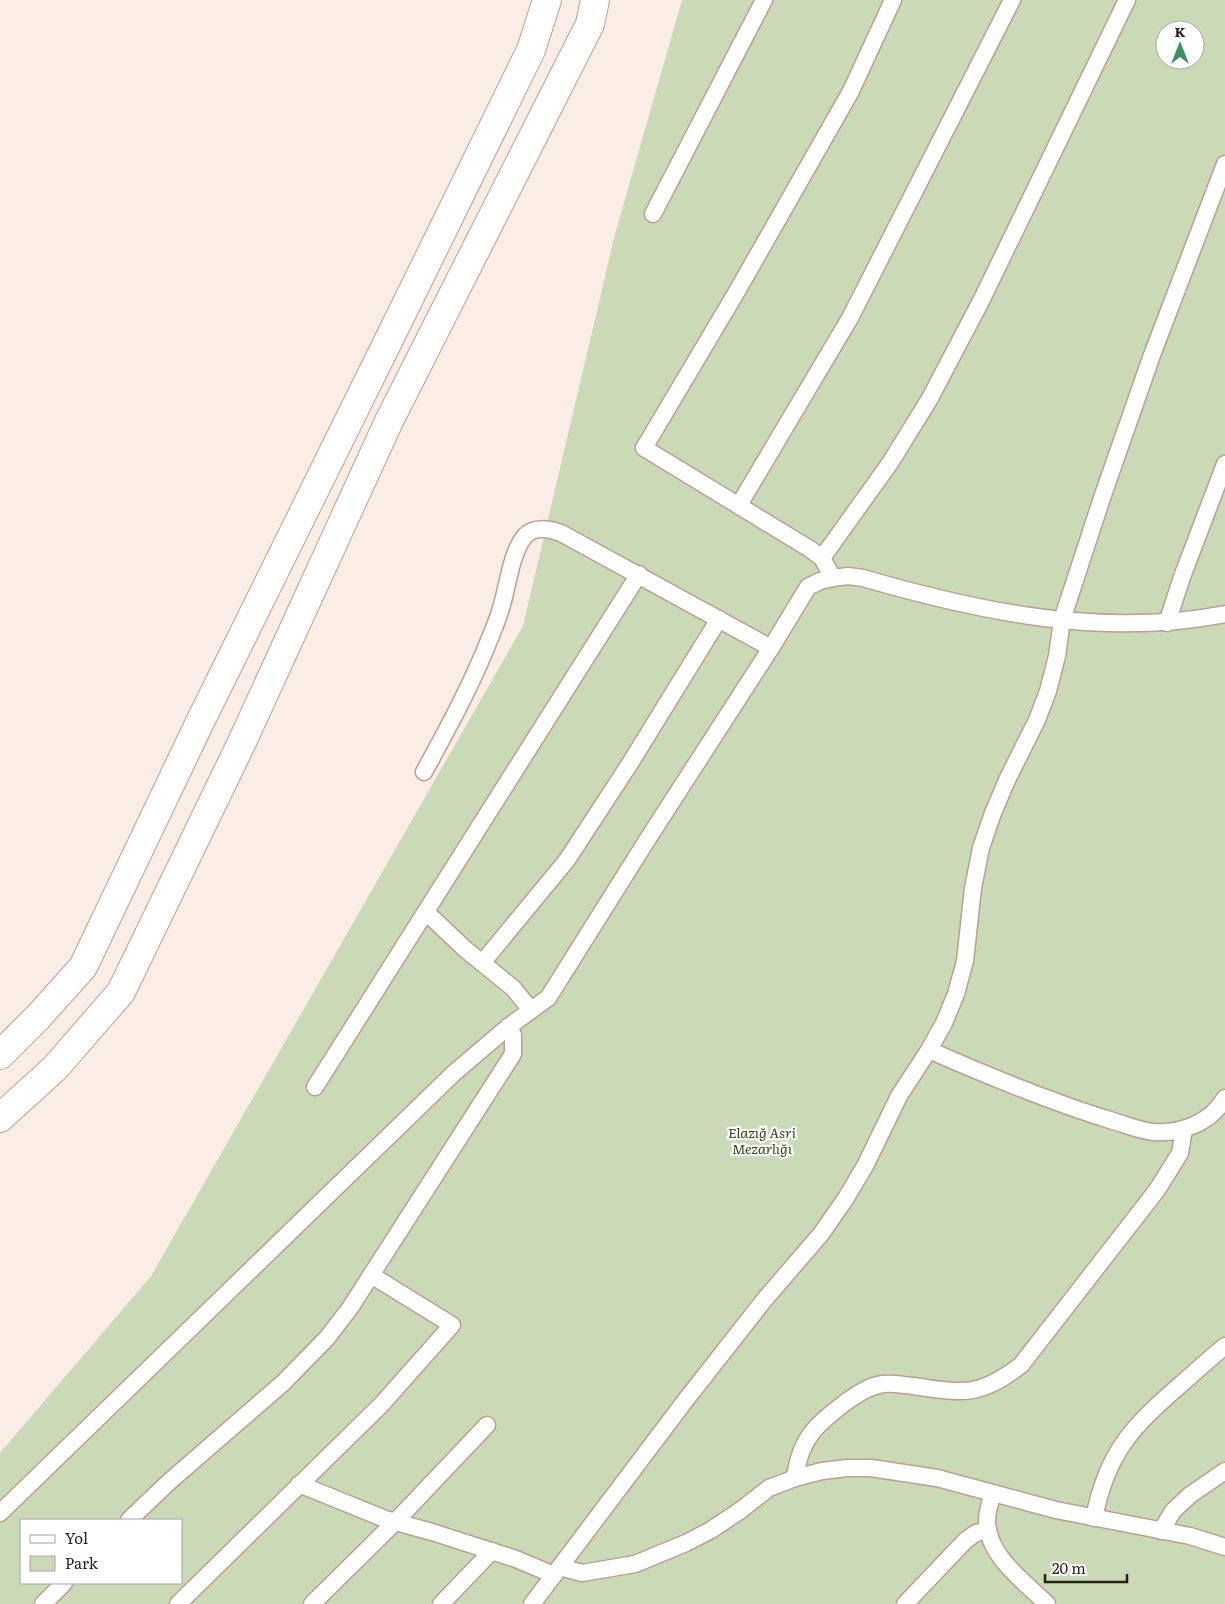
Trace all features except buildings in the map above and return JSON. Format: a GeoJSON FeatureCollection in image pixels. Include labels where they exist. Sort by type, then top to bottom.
{"type":"FeatureCollection","features":[{"type":"Feature","properties":{"kind":"street"},"geometry":{"type":"LineString","coordinates":[[0,1055],[38,1017],[83,967],[204,713],[531,50],[548,0]]}},
{"type":"Feature","properties":{"kind":"street"},"geometry":{"type":"LineString","coordinates":[[0,1118],[55,1068],[120,992],[242,742],[389,421],[590,24],[595,0]]}},
{"type":"Feature","properties":{"kind":"lane"},"geometry":{"type":"LineString","coordinates":[[653,214],[764,0]]}},
{"type":"Feature","properties":{"kind":"lane"},"geometry":{"type":"LineString","coordinates":[[833,578],[822,558],[644,448],[741,285],[850,91],[893,0]]}},
{"type":"Feature","properties":{"kind":"lane"},"geometry":{"type":"LineString","coordinates":[[739,505],[850,318],[1012,0]]}},
{"type":"Feature","properties":{"kind":"lane"},"geometry":{"type":"LineString","coordinates":[[822,558],[890,463],[929,400],[981,301],[1127,0]]}},
{"type":"Feature","properties":{"kind":"lane"},"geometry":{"type":"LineString","coordinates":[[532,1604],[759,1307],[826,1227],[865,1166],[899,1096],[944,1023],[956,994],[964,961],[973,888],[981,848],[992,813],[1037,720],[1048,691],[1057,656],[1062,620],[1103,495],[1149,364],[1225,164]]}},
{"type":"Feature","properties":{"kind":"lane"},"geometry":{"type":"LineString","coordinates":[[1167,623],[1182,577],[1225,464]]}},
{"type":"Feature","properties":{"kind":"lane"},"geometry":{"type":"LineString","coordinates":[[424,772],[452,721],[480,661],[502,604],[516,553],[526,536],[535,531],[553,530],[639,574],[771,648]]}},
{"type":"Feature","properties":{"kind":"lane"},"geometry":{"type":"LineString","coordinates":[[315,1087],[639,574]]}},
{"type":"Feature","properties":{"kind":"lane"},"geometry":{"type":"LineString","coordinates":[[0,1513],[454,1073],[508,1027],[548,998],[808,587],[820,581],[848,576],[994,610],[1062,620],[1107,624],[1167,623],[1225,614]]}},
{"type":"Feature","properties":{"kind":"lane"},"geometry":{"type":"LineString","coordinates":[[482,962],[567,860],[629,765],[719,619]]}},
{"type":"Feature","properties":{"kind":"lane"},"geometry":{"type":"LineString","coordinates":[[426,912],[513,988],[531,1010]]}},
{"type":"Feature","properties":{"kind":"lane"},"geometry":{"type":"LineString","coordinates":[[130,1519],[170,1481],[283,1383],[327,1338],[350,1308],[513,1054],[514,1035],[508,1027]]}},
{"type":"Feature","properties":{"kind":"lane"},"geometry":{"type":"LineString","coordinates":[[929,1050],[1084,1112],[1152,1132],[1184,1129],[1208,1118],[1218,1109],[1225,1098]]}},
{"type":"Feature","properties":{"kind":"lane"},"geometry":{"type":"LineString","coordinates":[[795,1478],[800,1454],[812,1431],[820,1422],[863,1390],[873,1386],[894,1384],[964,1391],[981,1388],[998,1381],[1021,1365],[1157,1190],[1180,1153],[1184,1129]]}},
{"type":"Feature","properties":{"kind":"lane"},"geometry":{"type":"LineString","coordinates":[[178,1604],[381,1405],[452,1325],[371,1275]]}},
{"type":"Feature","properties":{"kind":"lane"},"geometry":{"type":"LineString","coordinates":[[1094,1518],[1104,1479],[1134,1428],[1147,1414],[1225,1346]]}},
{"type":"Feature","properties":{"kind":"lane"},"geometry":{"type":"LineString","coordinates":[[312,1604],[395,1522],[487,1425]]}},
{"type":"Feature","properties":{"kind":"lane"},"geometry":{"type":"LineString","coordinates":[[300,1484],[395,1522],[557,1571],[582,1573],[635,1564],[661,1555],[711,1530],[769,1488],[795,1478],[822,1471],[847,1468],[871,1468],[937,1478],[1056,1510],[1190,1536],[1225,1547]]}},
{"type":"Feature","properties":{"kind":"lane"},"geometry":{"type":"LineString","coordinates":[[1161,1531],[1173,1511],[1190,1495],[1225,1470]]}},
{"type":"Feature","properties":{"kind":"lane"},"geometry":{"type":"LineString","coordinates":[[992,1493],[988,1511],[988,1530],[998,1556],[1047,1604]]}},
{"type":"Feature","properties":{"kind":"lane"},"geometry":{"type":"LineString","coordinates":[[905,1604],[966,1540],[976,1533],[988,1530]]}},
{"type":"Feature","properties":{"kind":"lane"},"geometry":{"type":"LineString","coordinates":[[441,1604],[492,1552]]}},
{"type":"Feature","properties":{"kind":"lane"},"geometry":{"type":"LineString","coordinates":[[43,1604],[63,1584]]}},
{"type":"Feature","properties":{"kind":"green space","name":"Elazığ Asri Mezarlığı"},"geometry":{"type":"Polygon","coordinates":[[[682,0],[1225,0],[1225,1604],[0,1604],[0,1453],[151,1276],[523,626],[615,234],[682,0]]]}}]}
